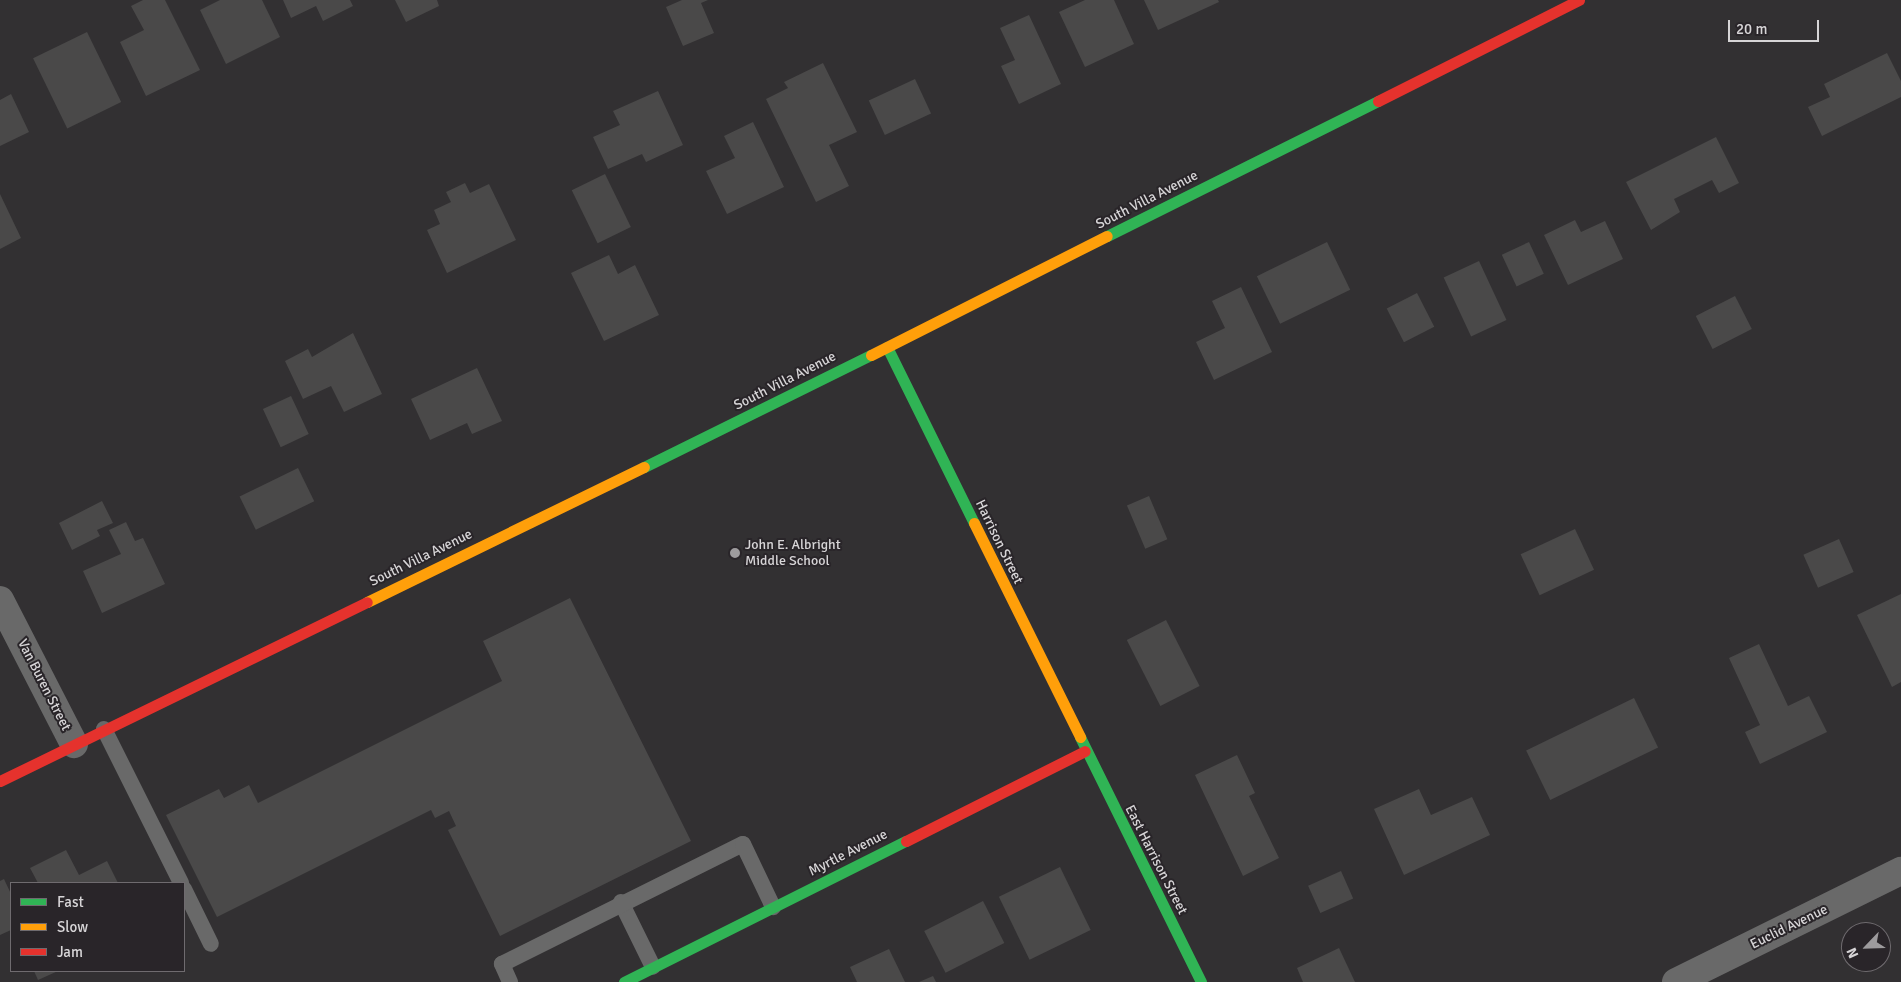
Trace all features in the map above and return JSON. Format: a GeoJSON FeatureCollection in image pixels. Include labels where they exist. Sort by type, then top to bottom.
{"type":"FeatureCollection","features":[{"type":"Feature","properties":{"kind":"street","name":"South Villa Avenue"},"geometry":{"type":"LineString","coordinates":[[0,781],[887,346],[1579,0]]}},
{"type":"Feature","properties":{"kind":"street","name":"Harrison Street"},"geometry":{"type":"LineString","coordinates":[[887,346],[1085,751]]}},
{"type":"Feature","properties":{"kind":"street","name":"Van Buren Street"},"geometry":{"type":"LineString","coordinates":[[0,600],[74,744]]}},
{"type":"Feature","properties":{"kind":"street","name":"Myrtle Avenue"},"geometry":{"type":"LineString","coordinates":[[624,982],[1085,751]]}},
{"type":"Feature","properties":{"kind":"street","name":"East Harrison Street"},"geometry":{"type":"LineString","coordinates":[[1085,751],[1201,982]]}},
{"type":"Feature","properties":{"kind":"street","name":"Euclid Avenue"},"geometry":{"type":"LineString","coordinates":[[1676,982],[1901,871]]}},
{"type":"Feature","properties":{"kind":"lane"},"geometry":{"type":"LineString","coordinates":[[104,729],[180,882]]}},
{"type":"Feature","properties":{"kind":"lane"},"geometry":{"type":"LineString","coordinates":[[510,982],[502,964],[621,902],[743,844],[773,907]]}},
{"type":"Feature","properties":{"kind":"lane"},"geometry":{"type":"LineString","coordinates":[[185,891],[211,944]]}},
{"type":"Feature","properties":{"kind":"lane"},"geometry":{"type":"LineString","coordinates":[[621,902],[653,967]]}},
{"type":"Feature","properties":{"kind":"building"},"geometry":{"type":"Polygon","coordinates":[[[143,0],[165,0],[200,70],[146,96],[120,42],[144,30],[131,6],[143,0]]]}},
{"type":"Feature","properties":{"kind":"building"},"geometry":{"type":"Polygon","coordinates":[[[220,0],[262,0],[280,37],[226,64],[200,10],[220,0]]]}},
{"type":"Feature","properties":{"kind":"building"},"geometry":{"type":"Polygon","coordinates":[[[283,0],[350,0],[353,6],[323,21],[316,6],[291,18],[283,0]]]}},
{"type":"Feature","properties":{"kind":"building"},"geometry":{"type":"Polygon","coordinates":[[[395,0],[437,0],[439,6],[406,22],[395,0]]]}},
{"type":"Feature","properties":{"kind":"building"},"geometry":{"type":"Polygon","coordinates":[[[682,0],[708,0],[701,3],[714,33],[683,46],[666,7],[682,0]]]}},
{"type":"Feature","properties":{"kind":"building"},"geometry":{"type":"Polygon","coordinates":[[[1085,0],[1114,0],[1134,44],[1085,67],[1059,12],[1085,0]]]}},
{"type":"Feature","properties":{"kind":"building"},"geometry":{"type":"Polygon","coordinates":[[[1144,0],[1218,0],[1219,2],[1158,30],[1144,0]]]}},
{"type":"Feature","properties":{"kind":"building"},"geometry":{"type":"Polygon","coordinates":[[[1029,15],[1061,84],[1019,104],[1001,66],[1015,60],[1000,28],[1029,15]]]}},
{"type":"Feature","properties":{"kind":"building"},"geometry":{"type":"Polygon","coordinates":[[[87,32],[121,102],[67,128],[33,58],[87,32]]]}},
{"type":"Feature","properties":{"kind":"building"},"geometry":{"type":"Polygon","coordinates":[[[1887,53],[1901,81],[1901,97],[1822,136],[1808,107],[1830,97],[1824,84],[1887,53]]]}},
{"type":"Feature","properties":{"kind":"building"},"geometry":{"type":"Polygon","coordinates":[[[823,63],[857,132],[829,145],[849,186],[816,202],[766,99],[788,88],[784,82],[823,63]]]}},
{"type":"Feature","properties":{"kind":"building"},"geometry":{"type":"Polygon","coordinates":[[[915,79],[931,113],[885,135],[869,101],[915,79]]]}},
{"type":"Feature","properties":{"kind":"building"},"geometry":{"type":"Polygon","coordinates":[[[658,91],[683,145],[646,162],[642,154],[608,169],[593,137],[620,125],[613,111],[658,91]]]}},
{"type":"Feature","properties":{"kind":"building"},"geometry":{"type":"Polygon","coordinates":[[[11,94],[29,132],[0,146],[0,100],[11,94]]]}},
{"type":"Feature","properties":{"kind":"building"},"geometry":{"type":"Polygon","coordinates":[[[753,122],[784,187],[727,214],[706,171],[735,158],[724,136],[753,122]]]}},
{"type":"Feature","properties":{"kind":"building"},"geometry":{"type":"Polygon","coordinates":[[[1716,137],[1739,183],[1719,193],[1712,180],[1674,199],[1680,212],[1651,230],[1626,182],[1716,137]]]}},
{"type":"Feature","properties":{"kind":"building"},"geometry":{"type":"Polygon","coordinates":[[[605,174],[631,227],[598,243],[572,190],[605,174]]]}},
{"type":"Feature","properties":{"kind":"building"},"geometry":{"type":"Polygon","coordinates":[[[465,183],[470,193],[489,184],[516,240],[447,273],[427,230],[440,224],[434,210],[451,202],[446,192],[465,183]]]}},
{"type":"Feature","properties":{"kind":"building"},"geometry":{"type":"Polygon","coordinates":[[[0,194],[21,238],[0,249],[0,194]]]}},
{"type":"Feature","properties":{"kind":"building"},"geometry":{"type":"Polygon","coordinates":[[[1575,220],[1581,232],[1605,221],[1623,259],[1568,285],[1544,235],[1575,220]]]}},
{"type":"Feature","properties":{"kind":"building"},"geometry":{"type":"Polygon","coordinates":[[[1327,242],[1350,290],[1280,324],[1257,276],[1327,242]]]}},
{"type":"Feature","properties":{"kind":"building"},"geometry":{"type":"Polygon","coordinates":[[[1529,242],[1544,274],[1517,286],[1502,255],[1529,242]]]}},
{"type":"Feature","properties":{"kind":"building"},"geometry":{"type":"Polygon","coordinates":[[[609,255],[618,274],[635,265],[659,315],[604,341],[571,273],[609,255]]]}},
{"type":"Feature","properties":{"kind":"building"},"geometry":{"type":"Polygon","coordinates":[[[1479,261],[1506,320],[1471,336],[1444,277],[1479,261]]]}},
{"type":"Feature","properties":{"kind":"building"},"geometry":{"type":"Polygon","coordinates":[[[1241,287],[1272,352],[1214,380],[1196,342],[1225,328],[1212,301],[1241,287]]]}},
{"type":"Feature","properties":{"kind":"building"},"geometry":{"type":"Polygon","coordinates":[[[1417,293],[1434,327],[1404,342],[1387,308],[1417,293]]]}},
{"type":"Feature","properties":{"kind":"building"},"geometry":{"type":"Polygon","coordinates":[[[1735,296],[1752,329],[1713,349],[1696,316],[1735,296]]]}},
{"type":"Feature","properties":{"kind":"building"},"geometry":{"type":"Polygon","coordinates":[[[353,333],[382,394],[344,412],[331,386],[303,399],[285,361],[308,349],[312,357],[353,333]]]}},
{"type":"Feature","properties":{"kind":"building"},"geometry":{"type":"Polygon","coordinates":[[[477,368],[502,421],[472,434],[467,423],[430,440],[411,399],[477,368]]]}},
{"type":"Feature","properties":{"kind":"building"},"geometry":{"type":"Polygon","coordinates":[[[291,396],[309,434],[281,447],[263,409],[291,396]]]}},
{"type":"Feature","properties":{"kind":"building"},"geometry":{"type":"Polygon","coordinates":[[[298,468],[314,501],[256,530],[240,496],[298,468]]]}},
{"type":"Feature","properties":{"kind":"building"},"geometry":{"type":"Polygon","coordinates":[[[1149,496],[1167,539],[1145,549],[1127,505],[1149,496]]]}},
{"type":"Feature","properties":{"kind":"building"},"geometry":{"type":"Polygon","coordinates":[[[102,501],[113,523],[97,530],[100,536],[72,550],[59,523],[102,501]]]}},
{"type":"Feature","properties":{"kind":"building"},"geometry":{"type":"Polygon","coordinates":[[[126,522],[135,541],[143,538],[165,584],[102,613],[83,571],[121,554],[109,530],[126,522]]]}},
{"type":"Feature","properties":{"kind":"building"},"geometry":{"type":"Polygon","coordinates":[[[1575,529],[1594,570],[1540,595],[1521,554],[1575,529]]]}},
{"type":"Feature","properties":{"kind":"building"},"geometry":{"type":"Polygon","coordinates":[[[1839,539],[1854,572],[1818,588],[1803,555],[1839,539]]]}},
{"type":"Feature","properties":{"kind":"building"},"geometry":{"type":"Polygon","coordinates":[[[1901,594],[1901,682],[1892,687],[1857,615],[1901,594]]]}},
{"type":"Feature","properties":{"kind":"building"},"geometry":{"type":"Polygon","coordinates":[[[570,598],[691,841],[500,936],[448,830],[456,826],[449,811],[435,818],[431,810],[217,917],[166,815],[219,789],[224,798],[249,785],[258,803],[502,681],[483,641],[570,598]]]}},
{"type":"Feature","properties":{"kind":"building"},"geometry":{"type":"Polygon","coordinates":[[[1166,620],[1200,686],[1160,706],[1127,640],[1166,620]]]}},
{"type":"Feature","properties":{"kind":"building"},"geometry":{"type":"Polygon","coordinates":[[[1759,644],[1788,706],[1809,696],[1827,732],[1760,764],[1745,732],[1760,725],[1729,658],[1759,644]]]}},
{"type":"Feature","properties":{"kind":"building"},"geometry":{"type":"Polygon","coordinates":[[[1634,698],[1658,747],[1550,800],[1526,751],[1634,698]]]}},
{"type":"Feature","properties":{"kind":"building"},"geometry":{"type":"Polygon","coordinates":[[[1237,755],[1255,793],[1249,796],[1279,858],[1243,876],[1195,775],[1237,755]]]}},
{"type":"Feature","properties":{"kind":"building"},"geometry":{"type":"Polygon","coordinates":[[[1419,789],[1431,815],[1472,797],[1490,835],[1404,875],[1374,809],[1419,789]]]}},
{"type":"Feature","properties":{"kind":"building"},"geometry":{"type":"Polygon","coordinates":[[[66,850],[79,875],[107,861],[118,882],[37,882],[30,868],[66,850]]]}},
{"type":"Feature","properties":{"kind":"building"},"geometry":{"type":"Polygon","coordinates":[[[1060,867],[1091,930],[1030,960],[999,897],[1060,867]]]}},
{"type":"Feature","properties":{"kind":"building"},"geometry":{"type":"Polygon","coordinates":[[[1341,871],[1353,898],[1320,913],[1308,886],[1341,871]]]}},
{"type":"Feature","properties":{"kind":"building"},"geometry":{"type":"Polygon","coordinates":[[[4,879],[10,892],[10,930],[0,935],[0,881],[4,879]]]}},
{"type":"Feature","properties":{"kind":"building"},"geometry":{"type":"Polygon","coordinates":[[[983,901],[1004,943],[946,973],[924,931],[983,901]]]}},
{"type":"Feature","properties":{"kind":"building"},"geometry":{"type":"Polygon","coordinates":[[[1339,948],[1355,982],[1303,982],[1297,968],[1339,948]]]}},
{"type":"Feature","properties":{"kind":"building"},"geometry":{"type":"Polygon","coordinates":[[[889,949],[905,982],[857,982],[850,967],[889,949]]]}},
{"type":"Feature","properties":{"kind":"building"},"geometry":{"type":"Polygon","coordinates":[[[34,972],[56,972],[38,980],[34,972]]]}},
{"type":"Feature","properties":{"kind":"building"},"geometry":{"type":"Polygon","coordinates":[[[933,976],[936,982],[919,982],[933,976]]]}},
{"type":"Feature","properties":{"kind":"traffic: fast"},"geometry":{"type":"LineString","coordinates":[[1107,236],[1378,101]]}},
{"type":"Feature","properties":{"kind":"traffic: fast"},"geometry":{"type":"LineString","coordinates":[[887,347],[974,523]]}},
{"type":"Feature","properties":{"kind":"traffic: fast"},"geometry":{"type":"LineString","coordinates":[[644,467],[871,355]]}},
{"type":"Feature","properties":{"kind":"traffic: fast"},"geometry":{"type":"LineString","coordinates":[[1080,737],[1201,982]]}},
{"type":"Feature","properties":{"kind":"traffic: fast"},"geometry":{"type":"LineString","coordinates":[[624,982],[906,841]]}},
{"type":"Feature","properties":{"kind":"traffic: slow"},"geometry":{"type":"LineString","coordinates":[[871,355],[1107,236]]}},
{"type":"Feature","properties":{"kind":"traffic: slow"},"geometry":{"type":"LineString","coordinates":[[367,602],[644,467]]}},
{"type":"Feature","properties":{"kind":"traffic: slow"},"geometry":{"type":"LineString","coordinates":[[974,523],[1080,737]]}},
{"type":"Feature","properties":{"kind":"traffic: jam"},"geometry":{"type":"LineString","coordinates":[[1378,101],[1579,0]]}},
{"type":"Feature","properties":{"kind":"traffic: jam"},"geometry":{"type":"LineString","coordinates":[[0,781],[367,602]]}},
{"type":"Feature","properties":{"kind":"traffic: jam"},"geometry":{"type":"LineString","coordinates":[[906,841],[1085,751]]}},
{"type":"Feature","properties":{"kind":"place","name":"John E. Albright Middle School"},"geometry":{"type":"Point","coordinates":[735,553]}}]}
